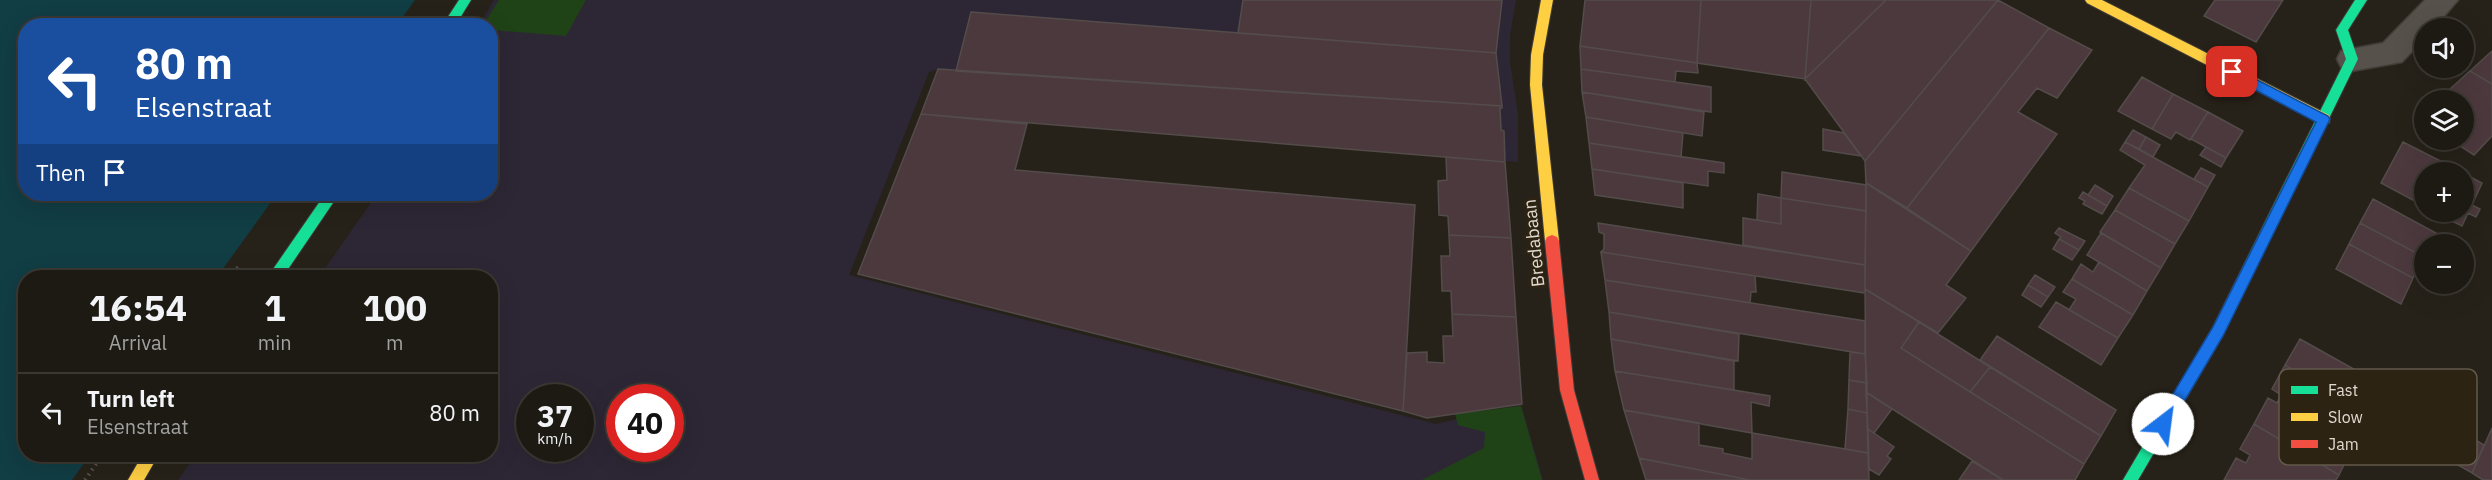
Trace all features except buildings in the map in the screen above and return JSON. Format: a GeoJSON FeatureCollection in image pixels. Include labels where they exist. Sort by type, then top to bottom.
{"type":"FeatureCollection","features":[{"type":"Feature","properties":{"kind":"street"},"geometry":{"type":"LineString","coordinates":[[453,18],[465,0]]}},
{"type":"Feature","properties":{"kind":"street","name":"Bredabaan"},"geometry":{"type":"LineString","coordinates":[[1547,0],[1537,55],[1536,85],[1567,390],[1592,480]]}},
{"type":"Feature","properties":{"kind":"street"},"geometry":{"type":"LineString","coordinates":[[2091,0],[2324,119]]}},
{"type":"Feature","properties":{"kind":"street"},"geometry":{"type":"LineString","coordinates":[[2130,480],[2218,331],[2324,119],[2352,59],[2342,30],[2361,0]]}},
{"type":"Feature","properties":{"kind":"street"},"geometry":{"type":"LineString","coordinates":[[2352,59],[2391,54],[2443,0]]}},
{"type":"Feature","properties":{"kind":"street"},"geometry":{"type":"LineString","coordinates":[[280,270],[327,201]]}},
{"type":"Feature","properties":{"kind":"street"},"geometry":{"type":"LineString","coordinates":[[135,480],[147,462]]}},
{"type":"Feature","properties":{"kind":"path"},"geometry":{"type":"LineString","coordinates":[[85,480],[98,462]]}},
{"type":"Feature","properties":{"kind":"shaded area"},"geometry":{"type":"Polygon","coordinates":[[[494,0],[1516,0],[1510,35],[1510,63],[1518,114],[1518,162],[921,114],[938,69],[929,72],[849,275],[1436,424],[1521,405],[1543,480],[178,480],[191,462],[498,462],[498,270],[324,270],[372,201],[498,201],[498,18],[483,18],[494,0]]]}},
{"type":"Feature","properties":{"kind":"green space"},"geometry":{"type":"Polygon","coordinates":[[[499,0],[586,0],[566,36],[498,31],[498,18],[487,18],[499,0]]]}},
{"type":"Feature","properties":{"kind":"green space"},"geometry":{"type":"Polygon","coordinates":[[[1521,406],[1542,480],[1422,480],[1484,448],[1485,432],[1458,425],[1455,414],[1521,406]]]}},
{"type":"Feature","properties":{"kind":"water"},"geometry":{"type":"Polygon","coordinates":[[[0,0],[415,0],[402,18],[18,18],[18,201],[272,201],[222,270],[18,270],[18,462],[85,462],[72,480],[0,480],[0,0]]]}},
{"type":"Feature","properties":{"kind":"traffic: fast"},"geometry":{"type":"LineString","coordinates":[[453,18],[465,0]]}},
{"type":"Feature","properties":{"kind":"traffic: fast"},"geometry":{"type":"LineString","coordinates":[[2130,480],[2218,331],[2352,59],[2342,30],[2361,0]]}},
{"type":"Feature","properties":{"kind":"traffic: fast"},"geometry":{"type":"LineString","coordinates":[[280,270],[327,201]]}},
{"type":"Feature","properties":{"kind":"traffic: slow"},"geometry":{"type":"LineString","coordinates":[[1547,0],[1537,55],[1536,85],[1552,241]]}},
{"type":"Feature","properties":{"kind":"traffic: slow"},"geometry":{"type":"LineString","coordinates":[[2091,0],[2324,119]]}},
{"type":"Feature","properties":{"kind":"traffic: slow"},"geometry":{"type":"LineString","coordinates":[[135,480],[147,462]]}},
{"type":"Feature","properties":{"kind":"traffic: jam"},"geometry":{"type":"LineString","coordinates":[[1552,241],[1567,390],[1592,480]]}},
{"type":"Feature","properties":{"kind":"route"},"geometry":{"type":"LineString","coordinates":[[2163,424],[2218,331],[2324,119],[2232,72]]}}]}
